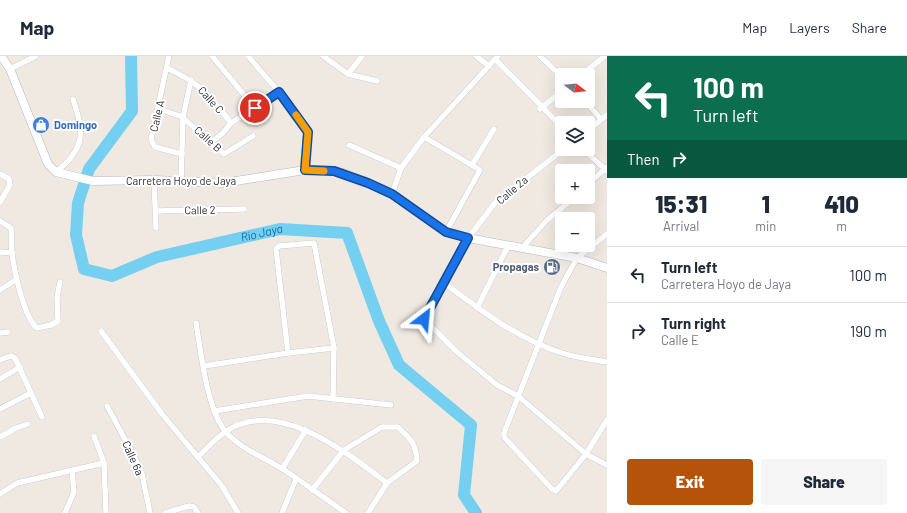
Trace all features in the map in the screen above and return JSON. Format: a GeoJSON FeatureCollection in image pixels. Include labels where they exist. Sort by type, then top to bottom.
{"type":"FeatureCollection","features":[{"type":"Feature","properties":{"kind":"street"},"geometry":{"type":"LineString","coordinates":[[1,56],[10,70],[48,164],[56,172],[71,160],[77,149],[81,125],[73,99]]}},
{"type":"Feature","properties":{"kind":"street"},"geometry":{"type":"LineString","coordinates":[[10,70],[36,56]]}},
{"type":"Feature","properties":{"kind":"street","name":"Calle A"},"geometry":{"type":"LineString","coordinates":[[169,56],[159,109],[151,139],[155,147],[182,154]]}},
{"type":"Feature","properties":{"kind":"street"},"geometry":{"type":"LineString","coordinates":[[212,56],[255,108]]}},
{"type":"Feature","properties":{"kind":"street"},"geometry":{"type":"LineString","coordinates":[[248,56],[279,92],[308,132],[305,170]]}},
{"type":"Feature","properties":{"kind":"street"},"geometry":{"type":"LineString","coordinates":[[323,56],[348,74],[377,81]]}},
{"type":"Feature","properties":{"kind":"street"},"geometry":{"type":"LineString","coordinates":[[348,74],[362,56]]}},
{"type":"Feature","properties":{"kind":"street"},"geometry":{"type":"LineString","coordinates":[[476,56],[489,66]]}},
{"type":"Feature","properties":{"kind":"street"},"geometry":{"type":"LineString","coordinates":[[540,56],[555,70]]}},
{"type":"Feature","properties":{"kind":"street"},"geometry":{"type":"LineString","coordinates":[[590,68],[605,56]]}},
{"type":"Feature","properties":{"kind":"street"},"geometry":{"type":"LineString","coordinates":[[392,194],[401,168],[424,137],[497,57],[542,108],[555,120]]}},
{"type":"Feature","properties":{"kind":"street","name":"Calle C"},"geometry":{"type":"LineString","coordinates":[[167,68],[191,80],[202,88],[231,123]]}},
{"type":"Feature","properties":{"kind":"street"},"geometry":{"type":"LineString","coordinates":[[181,181],[183,117],[191,80]]}},
{"type":"Feature","properties":{"kind":"street"},"geometry":{"type":"LineString","coordinates":[[211,142],[222,134],[231,123],[279,92]]}},
{"type":"Feature","properties":{"kind":"street"},"geometry":{"type":"LineString","coordinates":[[542,108],[555,97]]}},
{"type":"Feature","properties":{"kind":"street"},"geometry":{"type":"LineString","coordinates":[[592,108],[602,119]]}},
{"type":"Feature","properties":{"kind":"street","name":"Calle B"},"geometry":{"type":"LineString","coordinates":[[159,109],[183,117],[224,154],[253,136]]}},
{"type":"Feature","properties":{"kind":"street"},"geometry":{"type":"LineString","coordinates":[[595,124],[607,115]]}},
{"type":"Feature","properties":{"kind":"street"},"geometry":{"type":"LineString","coordinates":[[472,165],[494,129]]}},
{"type":"Feature","properties":{"kind":"street"},"geometry":{"type":"LineString","coordinates":[[424,137],[480,170],[446,232]]}},
{"type":"Feature","properties":{"kind":"street"},"geometry":{"type":"LineString","coordinates":[[348,145],[401,168]]}},
{"type":"Feature","properties":{"kind":"street","name":"Calle 2a"},"geometry":{"type":"LineString","coordinates":[[518,396],[497,385],[457,352],[424,319],[468,238],[495,203],[555,156]]}},
{"type":"Feature","properties":{"kind":"street"},"geometry":{"type":"LineString","coordinates":[[592,156],[606,169],[595,178]]}},
{"type":"Feature","properties":{"kind":"street","name":"Carretera Hoyo de Jaya"},"geometry":{"type":"LineString","coordinates":[[56,172],[72,177],[93,180],[154,180],[223,183],[305,170],[334,171],[347,174],[392,194],[446,232],[508,246],[577,258],[607,268]]}},
{"type":"Feature","properties":{"kind":"street"},"geometry":{"type":"LineString","coordinates":[[0,174],[9,179],[10,185],[0,202]]}},
{"type":"Feature","properties":{"kind":"street"},"geometry":{"type":"LineString","coordinates":[[154,180],[156,228]]}},
{"type":"Feature","properties":{"kind":"street"},"geometry":{"type":"LineString","coordinates":[[522,248],[547,220],[566,204]]}},
{"type":"Feature","properties":{"kind":"street","name":"Calle 2"},"geometry":{"type":"LineString","coordinates":[[156,211],[244,209]]}},
{"type":"Feature","properties":{"kind":"street"},"geometry":{"type":"LineString","coordinates":[[0,220],[11,228],[12,253],[17,279],[28,315],[33,325],[37,328],[51,325],[58,321],[57,297],[60,282]]}},
{"type":"Feature","properties":{"kind":"street"},"geometry":{"type":"LineString","coordinates":[[607,234],[577,258],[561,287],[538,343],[504,433],[504,437],[552,489],[558,490],[586,454],[607,420]]}},
{"type":"Feature","properties":{"kind":"street"},"geometry":{"type":"LineString","coordinates":[[288,353],[276,249],[279,246],[311,242],[315,244],[334,348],[333,399]]}},
{"type":"Feature","properties":{"kind":"street"},"geometry":{"type":"LineString","coordinates":[[477,308],[508,246]]}},
{"type":"Feature","properties":{"kind":"street"},"geometry":{"type":"LineString","coordinates":[[0,252],[12,253]]}},
{"type":"Feature","properties":{"kind":"street"},"geometry":{"type":"LineString","coordinates":[[0,290],[17,279]]}},
{"type":"Feature","properties":{"kind":"street"},"geometry":{"type":"LineString","coordinates":[[444,282],[477,308],[515,332],[562,353],[607,362]]}},
{"type":"Feature","properties":{"kind":"street"},"geometry":{"type":"LineString","coordinates":[[196,323],[214,411],[226,432],[244,447],[282,469],[346,513]]}},
{"type":"Feature","properties":{"kind":"street"},"geometry":{"type":"LineString","coordinates":[[101,331],[162,414],[222,486],[238,513]]}},
{"type":"Feature","properties":{"kind":"street"},"geometry":{"type":"LineString","coordinates":[[0,333],[8,332]]}},
{"type":"Feature","properties":{"kind":"street"},"geometry":{"type":"LineString","coordinates":[[204,366],[288,353],[334,348]]}},
{"type":"Feature","properties":{"kind":"street"},"geometry":{"type":"LineString","coordinates":[[0,360],[11,356],[15,358],[42,418]]}},
{"type":"Feature","properties":{"kind":"street"},"geometry":{"type":"LineString","coordinates":[[0,379],[20,367]]}},
{"type":"Feature","properties":{"kind":"street"},"geometry":{"type":"LineString","coordinates":[[0,409],[31,393]]}},
{"type":"Feature","properties":{"kind":"street"},"geometry":{"type":"LineString","coordinates":[[214,411],[308,396],[391,405]]}},
{"type":"Feature","properties":{"kind":"street"},"geometry":{"type":"LineString","coordinates":[[518,396],[586,454],[607,465]]}},
{"type":"Feature","properties":{"kind":"street","name":"Calle 6a"},"geometry":{"type":"LineString","coordinates":[[107,406],[142,474],[150,513]]}},
{"type":"Feature","properties":{"kind":"street"},"geometry":{"type":"LineString","coordinates":[[198,457],[226,432],[246,423],[270,421],[306,430],[344,450],[388,483]]}},
{"type":"Feature","properties":{"kind":"street"},"geometry":{"type":"LineString","coordinates":[[0,437],[16,428],[28,424]]}},
{"type":"Feature","properties":{"kind":"street"},"geometry":{"type":"LineString","coordinates":[[312,490],[344,450],[382,427],[398,427],[408,436],[416,447],[417,461],[388,483],[368,513]]}},
{"type":"Feature","properties":{"kind":"street"},"geometry":{"type":"LineString","coordinates":[[282,469],[306,430]]}},
{"type":"Feature","properties":{"kind":"street"},"geometry":{"type":"LineString","coordinates":[[94,436],[104,463],[106,513]]}},
{"type":"Feature","properties":{"kind":"street"},"geometry":{"type":"LineString","coordinates":[[0,494],[17,483],[104,463]]}},
{"type":"Feature","properties":{"kind":"street"},"geometry":{"type":"LineString","coordinates":[[65,513],[74,492],[72,471]]}},
{"type":"Feature","properties":{"kind":"street"},"geometry":{"type":"LineString","coordinates":[[282,513],[296,479]]}},
{"type":"Feature","properties":{"kind":"street"},"geometry":{"type":"LineString","coordinates":[[165,513],[189,506],[194,507],[198,512]]}},
{"type":"Feature","properties":{"kind":"waterway","name":"Río Jaya"},"geometry":{"type":"LineString","coordinates":[[131,56],[132,111],[89,169],[78,203],[76,235],[84,269],[112,276],[157,257],[280,229],[347,233],[379,321],[399,365],[471,425],[464,495],[476,513]]}},
{"type":"Feature","properties":{"kind":"slow traffic"},"geometry":{"type":"LineString","coordinates":[[296,115],[308,132],[305,170],[324,171]]}},
{"type":"Feature","properties":{"kind":"place","name":"Domingo"},"geometry":{"type":"Point","coordinates":[41,125]}},
{"type":"Feature","properties":{"kind":"place","name":"Propagas"},"geometry":{"type":"Point","coordinates":[552,267]}},
{"type":"Feature","properties":{"kind":"route"},"geometry":{"type":"LineString","coordinates":[[255,108],[279,92],[308,132],[305,170],[334,171],[347,174],[392,194],[446,232],[468,238],[424,319]]}}]}
